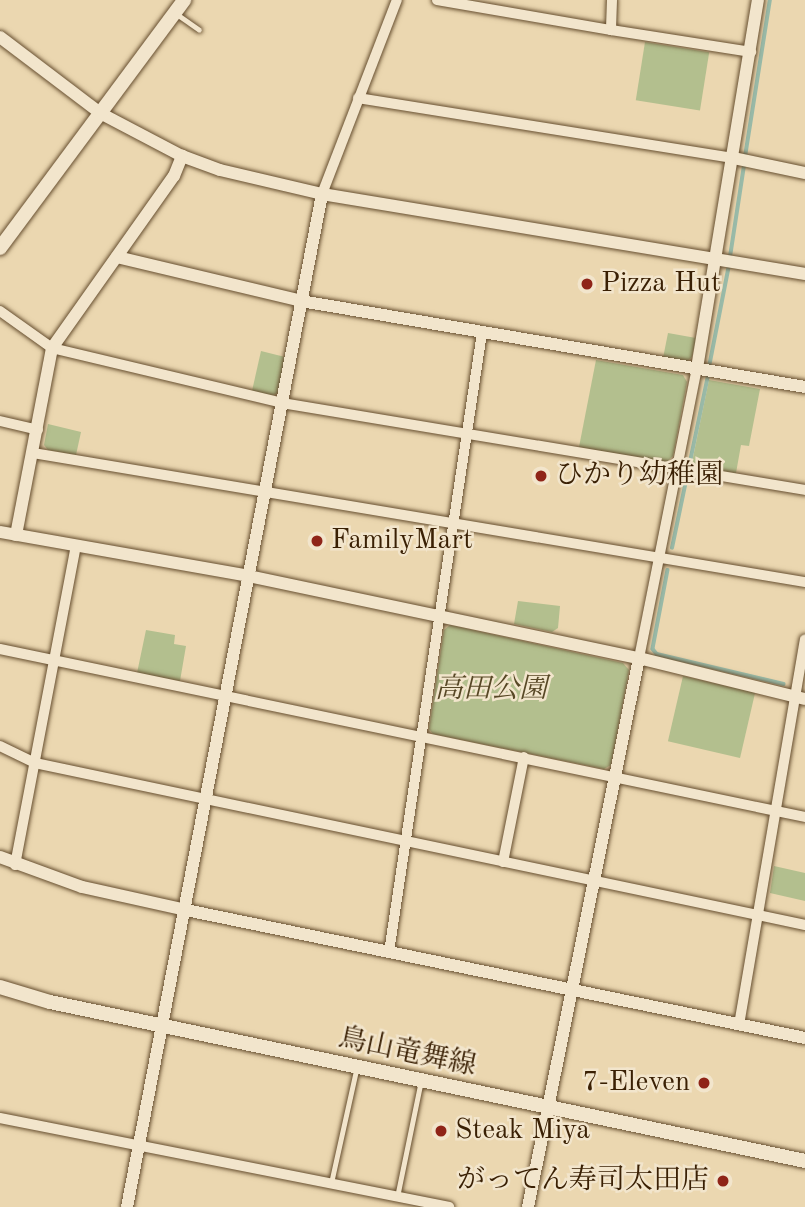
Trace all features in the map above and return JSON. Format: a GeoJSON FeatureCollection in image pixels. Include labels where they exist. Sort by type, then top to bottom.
{"type":"FeatureCollection","features":[{"type":"Feature","properties":{"kind":"main road"},"geometry":{"type":"LineString","coordinates":[[0,248],[184,0]]}},
{"type":"Feature","properties":{"kind":"main road","name":"鳥山竜舞線"},"geometry":{"type":"LineString","coordinates":[[0,987],[550,1109],[805,1161]]}},
{"type":"Feature","properties":{"kind":"street"},"geometry":{"type":"LineString","coordinates":[[127,1207],[322,194],[397,0]]}},
{"type":"Feature","properties":{"kind":"street"},"geometry":{"type":"LineString","coordinates":[[437,0],[751,52]]}},
{"type":"Feature","properties":{"kind":"street"},"geometry":{"type":"LineString","coordinates":[[611,30],[612,0]]}},
{"type":"Feature","properties":{"kind":"street"},"geometry":{"type":"LineString","coordinates":[[528,1207],[661,559],[718,259],[758,0]]}},
{"type":"Feature","properties":{"kind":"street"},"geometry":{"type":"LineString","coordinates":[[0,37],[100,113],[181,156],[322,194],[805,274]]}},
{"type":"Feature","properties":{"kind":"street"},"geometry":{"type":"LineString","coordinates":[[358,98],[734,158],[805,173]]}},
{"type":"Feature","properties":{"kind":"street"},"geometry":{"type":"LineString","coordinates":[[16,535],[52,348],[174,176],[181,156]]}},
{"type":"Feature","properties":{"kind":"street"},"geometry":{"type":"LineString","coordinates":[[117,257],[301,302],[805,387]]}},
{"type":"Feature","properties":{"kind":"street"},"geometry":{"type":"LineString","coordinates":[[0,310],[52,348],[282,403],[805,490]]}},
{"type":"Feature","properties":{"kind":"street"},"geometry":{"type":"LineString","coordinates":[[389,952],[482,333]]}},
{"type":"Feature","properties":{"kind":"street"},"geometry":{"type":"LineString","coordinates":[[0,421],[37,430]]}},
{"type":"Feature","properties":{"kind":"street"},"geometry":{"type":"LineString","coordinates":[[33,453],[805,582]]}},
{"type":"Feature","properties":{"kind":"street"},"geometry":{"type":"LineString","coordinates":[[0,532],[249,576],[441,615],[639,658],[800,698]]}},
{"type":"Feature","properties":{"kind":"street"},"geometry":{"type":"LineString","coordinates":[[15,865],[76,545]]}},
{"type":"Feature","properties":{"kind":"street"},"geometry":{"type":"LineString","coordinates":[[739,1025],[776,811],[800,698],[805,640]]}},
{"type":"Feature","properties":{"kind":"street"},"geometry":{"type":"LineString","coordinates":[[0,649],[805,817]]}},
{"type":"Feature","properties":{"kind":"street"},"geometry":{"type":"LineString","coordinates":[[0,746],[35,763],[405,843],[805,925]]}},
{"type":"Feature","properties":{"kind":"street"},"geometry":{"type":"LineString","coordinates":[[503,862],[524,757]]}},
{"type":"Feature","properties":{"kind":"street"},"geometry":{"type":"LineString","coordinates":[[0,858],[82,887],[805,1038]]}},
{"type":"Feature","properties":{"kind":"street"},"geometry":{"type":"LineString","coordinates":[[0,1118],[449,1207]]}},
{"type":"Feature","properties":{"kind":"lane"},"geometry":{"type":"LineString","coordinates":[[175,13],[199,30]]}},
{"type":"Feature","properties":{"kind":"lane"},"geometry":{"type":"LineString","coordinates":[[331,1185],[357,1066]]}},
{"type":"Feature","properties":{"kind":"lane"},"geometry":{"type":"LineString","coordinates":[[397,1197],[421,1080]]}},
{"type":"Feature","properties":{"kind":"green space"},"geometry":{"type":"Polygon","coordinates":[[[645,42],[709,52],[700,110],[636,100],[645,42]]]}},
{"type":"Feature","properties":{"kind":"green space"},"geometry":{"type":"Polygon","coordinates":[[[668,333],[696,338],[692,357],[686,362],[663,358],[668,333]]]}},
{"type":"Feature","properties":{"kind":"green space"},"geometry":{"type":"Polygon","coordinates":[[[261,351],[285,357],[279,392],[272,396],[252,391],[261,351]]]}},
{"type":"Feature","properties":{"kind":"green space"},"geometry":{"type":"Polygon","coordinates":[[[596,360],[683,375],[687,382],[673,456],[666,463],[579,447],[596,360]]]}},
{"type":"Feature","properties":{"kind":"green space"},"geometry":{"type":"Polygon","coordinates":[[[709,380],[760,389],[749,446],[741,445],[736,473],[691,467],[709,380]]]}},
{"type":"Feature","properties":{"kind":"green space"},"geometry":{"type":"Polygon","coordinates":[[[48,424],[81,432],[76,455],[48,450],[44,445],[48,424]]]}},
{"type":"Feature","properties":{"kind":"green space"},"geometry":{"type":"Polygon","coordinates":[[[518,601],[560,606],[558,628],[552,632],[514,624],[518,601]]]}},
{"type":"Feature","properties":{"kind":"green space","name":"高田公園"},"geometry":{"type":"Polygon","coordinates":[[[450,625],[623,663],[629,670],[611,765],[604,769],[433,734],[429,729],[444,630],[450,625]]]}},
{"type":"Feature","properties":{"kind":"green space"},"geometry":{"type":"Polygon","coordinates":[[[146,630],[175,635],[174,644],[186,646],[180,681],[137,673],[146,630]]]}},
{"type":"Feature","properties":{"kind":"green space"},"geometry":{"type":"Polygon","coordinates":[[[683,676],[755,693],[740,758],[668,741],[683,676]]]}},
{"type":"Feature","properties":{"kind":"green space"},"geometry":{"type":"Polygon","coordinates":[[[774,866],[805,873],[805,901],[770,893],[774,866]]]}},
{"type":"Feature","properties":{"kind":"waterway"},"geometry":{"type":"LineString","coordinates":[[745,157],[770,0]]}},
{"type":"Feature","properties":{"kind":"waterway"},"geometry":{"type":"LineString","coordinates":[[730,257],[744,165]]}},
{"type":"Feature","properties":{"kind":"waterway"},"geometry":{"type":"LineString","coordinates":[[709,367],[729,265]]}},
{"type":"Feature","properties":{"kind":"waterway"},"geometry":{"type":"LineString","coordinates":[[672,548],[708,375]]}},
{"type":"Feature","properties":{"kind":"waterway"},"geometry":{"type":"LineString","coordinates":[[668,570],[653,649],[657,654],[784,684]]}},
{"type":"Feature","properties":{"kind":"place","name":"Pizza Hut"},"geometry":{"type":"Point","coordinates":[587,284]}},
{"type":"Feature","properties":{"kind":"place","name":"ひかり幼稚園"},"geometry":{"type":"Point","coordinates":[541,476]}},
{"type":"Feature","properties":{"kind":"place","name":"FamilyMart"},"geometry":{"type":"Point","coordinates":[317,541]}},
{"type":"Feature","properties":{"kind":"place","name":"7-Eleven"},"geometry":{"type":"Point","coordinates":[704,1083]}},
{"type":"Feature","properties":{"kind":"place","name":"Steak Miya"},"geometry":{"type":"Point","coordinates":[441,1131]}},
{"type":"Feature","properties":{"kind":"place","name":"がってん寿司太田店"},"geometry":{"type":"Point","coordinates":[723,1181]}}]}
